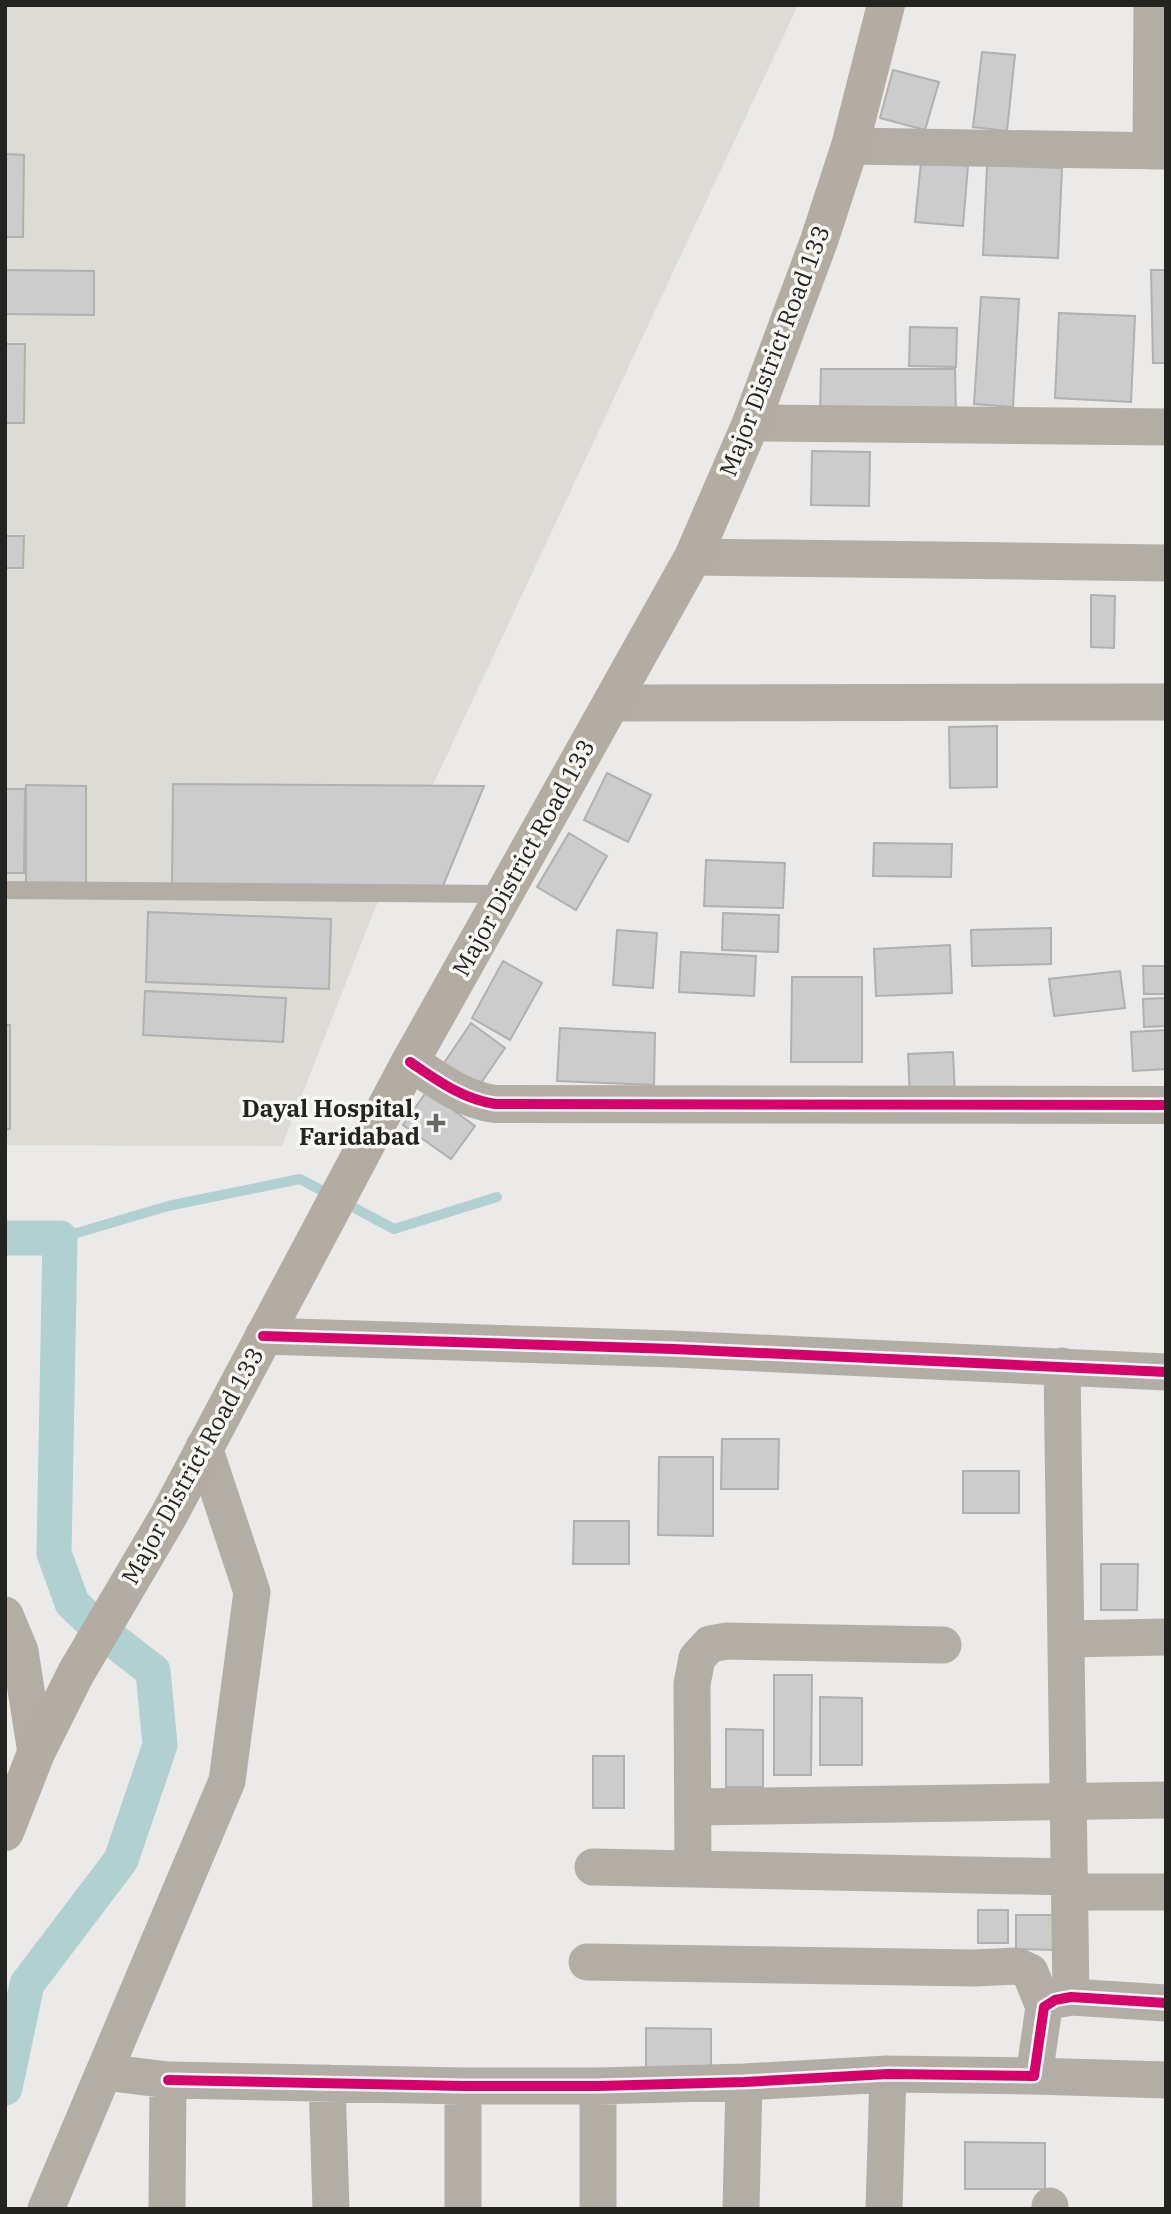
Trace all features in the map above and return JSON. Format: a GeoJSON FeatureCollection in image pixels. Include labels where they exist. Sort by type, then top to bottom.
{"type":"FeatureCollection","features":[{"type":"Feature","properties":{"kind":"main road","name":"Major District Road 133"},"geometry":{"type":"LineString","coordinates":[[5,1832],[36,1753],[76,1673],[169,1515],[410,1062],[693,557],[751,423],[819,241],[850,146],[887,5]]}},
{"type":"Feature","properties":{"kind":"street"},"geometry":{"type":"LineString","coordinates":[[850,146],[1158,151],[1152,5]]}},
{"type":"Feature","properties":{"kind":"street"},"geometry":{"type":"LineString","coordinates":[[751,423],[1166,428]]}},
{"type":"Feature","properties":{"kind":"street"},"geometry":{"type":"LineString","coordinates":[[693,557],[1166,563]]}},
{"type":"Feature","properties":{"kind":"street"},"geometry":{"type":"LineString","coordinates":[[611,703],[1166,702]]}},
{"type":"Feature","properties":{"kind":"street"},"geometry":{"type":"LineString","coordinates":[[410,1062],[460,1094],[495,1104],[1166,1105]]}},
{"type":"Feature","properties":{"kind":"street"},"geometry":{"type":"LineString","coordinates":[[264,1336],[674,1349],[1166,1372]]}},
{"type":"Feature","properties":{"kind":"street"},"geometry":{"type":"LineString","coordinates":[[1034,2076],[1057,2002],[1070,1885],[1062,1366]]}},
{"type":"Feature","properties":{"kind":"street"},"geometry":{"type":"LineString","coordinates":[[46,2209],[227,1781],[252,1592],[204,1447]]}},
{"type":"Feature","properties":{"kind":"street"},"geometry":{"type":"LineString","coordinates":[[5,1615],[20,1651],[36,1753]]}},
{"type":"Feature","properties":{"kind":"street"},"geometry":{"type":"LineString","coordinates":[[1067,1639],[1166,1637]]}},
{"type":"Feature","properties":{"kind":"street"},"geometry":{"type":"LineString","coordinates":[[693,1869],[692,1685],[697,1658],[710,1644],[727,1641],[943,1645]]}},
{"type":"Feature","properties":{"kind":"street"},"geometry":{"type":"LineString","coordinates":[[693,1807],[1166,1800]]}},
{"type":"Feature","properties":{"kind":"street"},"geometry":{"type":"LineString","coordinates":[[593,1867],[1070,1885],[1166,1892]]}},
{"type":"Feature","properties":{"kind":"street"},"geometry":{"type":"LineString","coordinates":[[587,1962],[974,1968],[1017,1966],[1031,1972],[1057,2002],[1166,2003]]}},
{"type":"Feature","properties":{"kind":"street"},"geometry":{"type":"LineString","coordinates":[[104,2072],[168,2080],[463,2086],[744,2082],[888,2074],[1166,2080]]}},
{"type":"Feature","properties":{"kind":"street"},"geometry":{"type":"LineString","coordinates":[[884,2209],[888,2074]]}},
{"type":"Feature","properties":{"kind":"street"},"geometry":{"type":"LineString","coordinates":[[167,2209],[168,2080]]}},
{"type":"Feature","properties":{"kind":"street"},"geometry":{"type":"LineString","coordinates":[[741,2209],[744,2082]]}},
{"type":"Feature","properties":{"kind":"street"},"geometry":{"type":"LineString","coordinates":[[327,2083],[331,2209]]}},
{"type":"Feature","properties":{"kind":"street"},"geometry":{"type":"LineString","coordinates":[[463,2086],[463,2209]]}},
{"type":"Feature","properties":{"kind":"street"},"geometry":{"type":"LineString","coordinates":[[598,2086],[598,2209]]}},
{"type":"Feature","properties":{"kind":"lane"},"geometry":{"type":"LineString","coordinates":[[5,890],[504,894]]}},
{"type":"Feature","properties":{"kind":"shaded area"},"geometry":{"type":"Polygon","coordinates":[[[5,5],[798,5],[374,911],[282,1146],[5,1145],[5,5]]]}},
{"type":"Feature","properties":{"kind":"building"},"geometry":{"type":"Polygon","coordinates":[[[982,52],[1015,55],[1007,131],[973,127],[982,52]]]}},
{"type":"Feature","properties":{"kind":"building"},"geometry":{"type":"Polygon","coordinates":[[[893,70],[939,82],[925,130],[880,118],[893,70]]]}},
{"type":"Feature","properties":{"kind":"building"},"geometry":{"type":"Polygon","coordinates":[[[5,154],[24,155],[23,237],[5,237],[5,154]]]}},
{"type":"Feature","properties":{"kind":"building"},"geometry":{"type":"Polygon","coordinates":[[[921,162],[968,166],[963,226],[915,222],[921,162]]]}},
{"type":"Feature","properties":{"kind":"building"},"geometry":{"type":"Polygon","coordinates":[[[987,165],[1062,168],[1058,258],[983,255],[987,165]]]}},
{"type":"Feature","properties":{"kind":"building"},"geometry":{"type":"Polygon","coordinates":[[[5,270],[94,271],[94,315],[5,314],[5,270]]]}},
{"type":"Feature","properties":{"kind":"building"},"geometry":{"type":"Polygon","coordinates":[[[1151,270],[1166,270],[1166,363],[1153,363],[1151,270]]]}},
{"type":"Feature","properties":{"kind":"building"},"geometry":{"type":"Polygon","coordinates":[[[981,297],[1019,299],[1013,407],[974,404],[981,297]]]}},
{"type":"Feature","properties":{"kind":"building"},"geometry":{"type":"Polygon","coordinates":[[[1059,313],[1135,316],[1131,402],[1055,398],[1059,313]]]}},
{"type":"Feature","properties":{"kind":"building"},"geometry":{"type":"Polygon","coordinates":[[[910,327],[957,328],[956,367],[909,366],[910,327]]]}},
{"type":"Feature","properties":{"kind":"building"},"geometry":{"type":"Polygon","coordinates":[[[5,344],[25,344],[24,423],[5,423],[5,344]]]}},
{"type":"Feature","properties":{"kind":"building"},"geometry":{"type":"Polygon","coordinates":[[[821,369],[955,369],[956,416],[820,416],[821,369]]]}},
{"type":"Feature","properties":{"kind":"building"},"geometry":{"type":"Polygon","coordinates":[[[812,451],[870,452],[869,506],[811,505],[812,451]]]}},
{"type":"Feature","properties":{"kind":"building"},"geometry":{"type":"Polygon","coordinates":[[[5,536],[24,536],[23,568],[5,568],[5,536]]]}},
{"type":"Feature","properties":{"kind":"building"},"geometry":{"type":"Polygon","coordinates":[[[1091,595],[1115,596],[1114,648],[1091,647],[1091,595]]]}},
{"type":"Feature","properties":{"kind":"building"},"geometry":{"type":"Polygon","coordinates":[[[997,726],[997,787],[950,788],[949,727],[997,726]]]}},
{"type":"Feature","properties":{"kind":"building"},"geometry":{"type":"Polygon","coordinates":[[[607,773],[651,795],[628,842],[584,820],[607,773]]]}},
{"type":"Feature","properties":{"kind":"building"},"geometry":{"type":"Polygon","coordinates":[[[173,784],[484,786],[443,886],[172,886],[173,784]]]}},
{"type":"Feature","properties":{"kind":"building"},"geometry":{"type":"Polygon","coordinates":[[[26,785],[86,786],[86,887],[26,887],[26,785]]]}},
{"type":"Feature","properties":{"kind":"building"},"geometry":{"type":"Polygon","coordinates":[[[5,789],[25,789],[24,873],[5,873],[5,789]]]}},
{"type":"Feature","properties":{"kind":"building"},"geometry":{"type":"Polygon","coordinates":[[[569,833],[607,856],[576,910],[537,887],[569,833]]]}},
{"type":"Feature","properties":{"kind":"building"},"geometry":{"type":"Polygon","coordinates":[[[874,843],[952,844],[951,877],[873,876],[874,843]]]}},
{"type":"Feature","properties":{"kind":"building"},"geometry":{"type":"Polygon","coordinates":[[[706,860],[785,863],[783,908],[704,906],[706,860]]]}},
{"type":"Feature","properties":{"kind":"building"},"geometry":{"type":"Polygon","coordinates":[[[148,912],[331,919],[329,989],[146,982],[148,912]]]}},
{"type":"Feature","properties":{"kind":"building"},"geometry":{"type":"Polygon","coordinates":[[[723,913],[779,915],[778,952],[722,950],[723,913]]]}},
{"type":"Feature","properties":{"kind":"building"},"geometry":{"type":"Polygon","coordinates":[[[1051,928],[1051,964],[972,966],[971,930],[1051,928]]]}},
{"type":"Feature","properties":{"kind":"building"},"geometry":{"type":"Polygon","coordinates":[[[617,930],[657,933],[653,988],[613,985],[617,930]]]}},
{"type":"Feature","properties":{"kind":"building"},"geometry":{"type":"Polygon","coordinates":[[[950,945],[952,993],[876,996],[874,949],[950,945]]]}},
{"type":"Feature","properties":{"kind":"building"},"geometry":{"type":"Polygon","coordinates":[[[681,952],[756,956],[754,996],[679,992],[681,952]]]}},
{"type":"Feature","properties":{"kind":"building"},"geometry":{"type":"Polygon","coordinates":[[[503,961],[542,983],[510,1040],[472,1018],[503,961]]]}},
{"type":"Feature","properties":{"kind":"building"},"geometry":{"type":"Polygon","coordinates":[[[1143,966],[1166,966],[1166,994],[1144,994],[1143,966]]]}},
{"type":"Feature","properties":{"kind":"building"},"geometry":{"type":"Polygon","coordinates":[[[1120,971],[1125,1008],[1054,1016],[1049,979],[1120,971]]]}},
{"type":"Feature","properties":{"kind":"building"},"geometry":{"type":"Polygon","coordinates":[[[792,977],[862,977],[862,1062],[791,1062],[792,977]]]}},
{"type":"Feature","properties":{"kind":"building"},"geometry":{"type":"Polygon","coordinates":[[[145,991],[286,998],[283,1042],[143,1035],[145,991]]]}},
{"type":"Feature","properties":{"kind":"building"},"geometry":{"type":"Polygon","coordinates":[[[1166,998],[1166,1026],[1144,1027],[1143,999],[1166,998]]]}},
{"type":"Feature","properties":{"kind":"building"},"geometry":{"type":"Polygon","coordinates":[[[471,1023],[505,1048],[476,1090],[442,1066],[471,1023]]]}},
{"type":"Feature","properties":{"kind":"building"},"geometry":{"type":"Polygon","coordinates":[[[5,1025],[10,1025],[10,1129],[5,1129],[5,1025]]]}},
{"type":"Feature","properties":{"kind":"building"},"geometry":{"type":"Polygon","coordinates":[[[560,1028],[655,1033],[654,1085],[557,1081],[560,1028]]]}},
{"type":"Feature","properties":{"kind":"building"},"geometry":{"type":"Polygon","coordinates":[[[1166,1030],[1166,1069],[1133,1071],[1131,1032],[1166,1030]]]}},
{"type":"Feature","properties":{"kind":"building"},"geometry":{"type":"Polygon","coordinates":[[[953,1052],[955,1096],[910,1098],[908,1054],[953,1052]]]}},
{"type":"Feature","properties":{"kind":"building"},"geometry":{"type":"Polygon","coordinates":[[[427,1091],[475,1126],[451,1159],[403,1125],[427,1091]]]}},
{"type":"Feature","properties":{"kind":"building"},"geometry":{"type":"Polygon","coordinates":[[[722,1439],[779,1439],[778,1489],[721,1489],[722,1439]]]}},
{"type":"Feature","properties":{"kind":"building"},"geometry":{"type":"Polygon","coordinates":[[[659,1457],[713,1457],[713,1536],[658,1535],[659,1457]]]}},
{"type":"Feature","properties":{"kind":"building"},"geometry":{"type":"Polygon","coordinates":[[[963,1471],[1019,1471],[1019,1513],[963,1513],[963,1471]]]}},
{"type":"Feature","properties":{"kind":"building"},"geometry":{"type":"Polygon","coordinates":[[[574,1521],[629,1521],[629,1564],[573,1564],[574,1521]]]}},
{"type":"Feature","properties":{"kind":"building"},"geometry":{"type":"Polygon","coordinates":[[[1101,1564],[1138,1564],[1137,1610],[1101,1610],[1101,1564]]]}},
{"type":"Feature","properties":{"kind":"building"},"geometry":{"type":"Polygon","coordinates":[[[774,1675],[812,1675],[811,1775],[774,1775],[774,1675]]]}},
{"type":"Feature","properties":{"kind":"building"},"geometry":{"type":"Polygon","coordinates":[[[820,1697],[862,1698],[862,1765],[820,1765],[820,1697]]]}},
{"type":"Feature","properties":{"kind":"building"},"geometry":{"type":"Polygon","coordinates":[[[726,1729],[763,1730],[763,1787],[726,1787],[726,1729]]]}},
{"type":"Feature","properties":{"kind":"building"},"geometry":{"type":"Polygon","coordinates":[[[593,1756],[624,1756],[624,1808],[593,1808],[593,1756]]]}},
{"type":"Feature","properties":{"kind":"building"},"geometry":{"type":"Polygon","coordinates":[[[978,1910],[1008,1910],[1008,1943],[978,1943],[978,1910]]]}},
{"type":"Feature","properties":{"kind":"building"},"geometry":{"type":"Polygon","coordinates":[[[1016,1915],[1057,1915],[1057,1950],[1016,1949],[1016,1915]]]}},
{"type":"Feature","properties":{"kind":"building"},"geometry":{"type":"Polygon","coordinates":[[[646,2028],[711,2029],[711,2077],[646,2077],[646,2028]]]}},
{"type":"Feature","properties":{"kind":"building"},"geometry":{"type":"Polygon","coordinates":[[[965,2142],[1045,2143],[1045,2189],[965,2189],[965,2142]]]}},
{"type":"Feature","properties":{"kind":"waterway"},"geometry":{"type":"LineString","coordinates":[[60,1238],[168,1206],[300,1179],[394,1229],[497,1197]]}},
{"type":"Feature","properties":{"kind":"waterway"},"geometry":{"type":"LineString","coordinates":[[5,1238],[60,1238],[54,1553],[72,1603],[100,1630],[153,1671],[160,1745],[121,1860],[27,1984],[5,2088]]}},
{"type":"Feature","properties":{"kind":"cycle path"},"geometry":{"type":"LineString","coordinates":[[410,1062],[461,1093],[495,1104],[1166,1105]]}},
{"type":"Feature","properties":{"kind":"cycle path"},"geometry":{"type":"LineString","coordinates":[[263,1336],[674,1349],[1166,1372]]}},
{"type":"Feature","properties":{"kind":"cycle path"},"geometry":{"type":"LineString","coordinates":[[168,2080],[598,2086],[888,2074],[1034,2076],[1044,2007],[1055,2000],[1071,1997],[1166,2003]]}},
{"type":"Feature","properties":{"kind":"place","name":"Dayal Hospital, Faridabad"},"geometry":{"type":"Point","coordinates":[436,1123]}}]}
